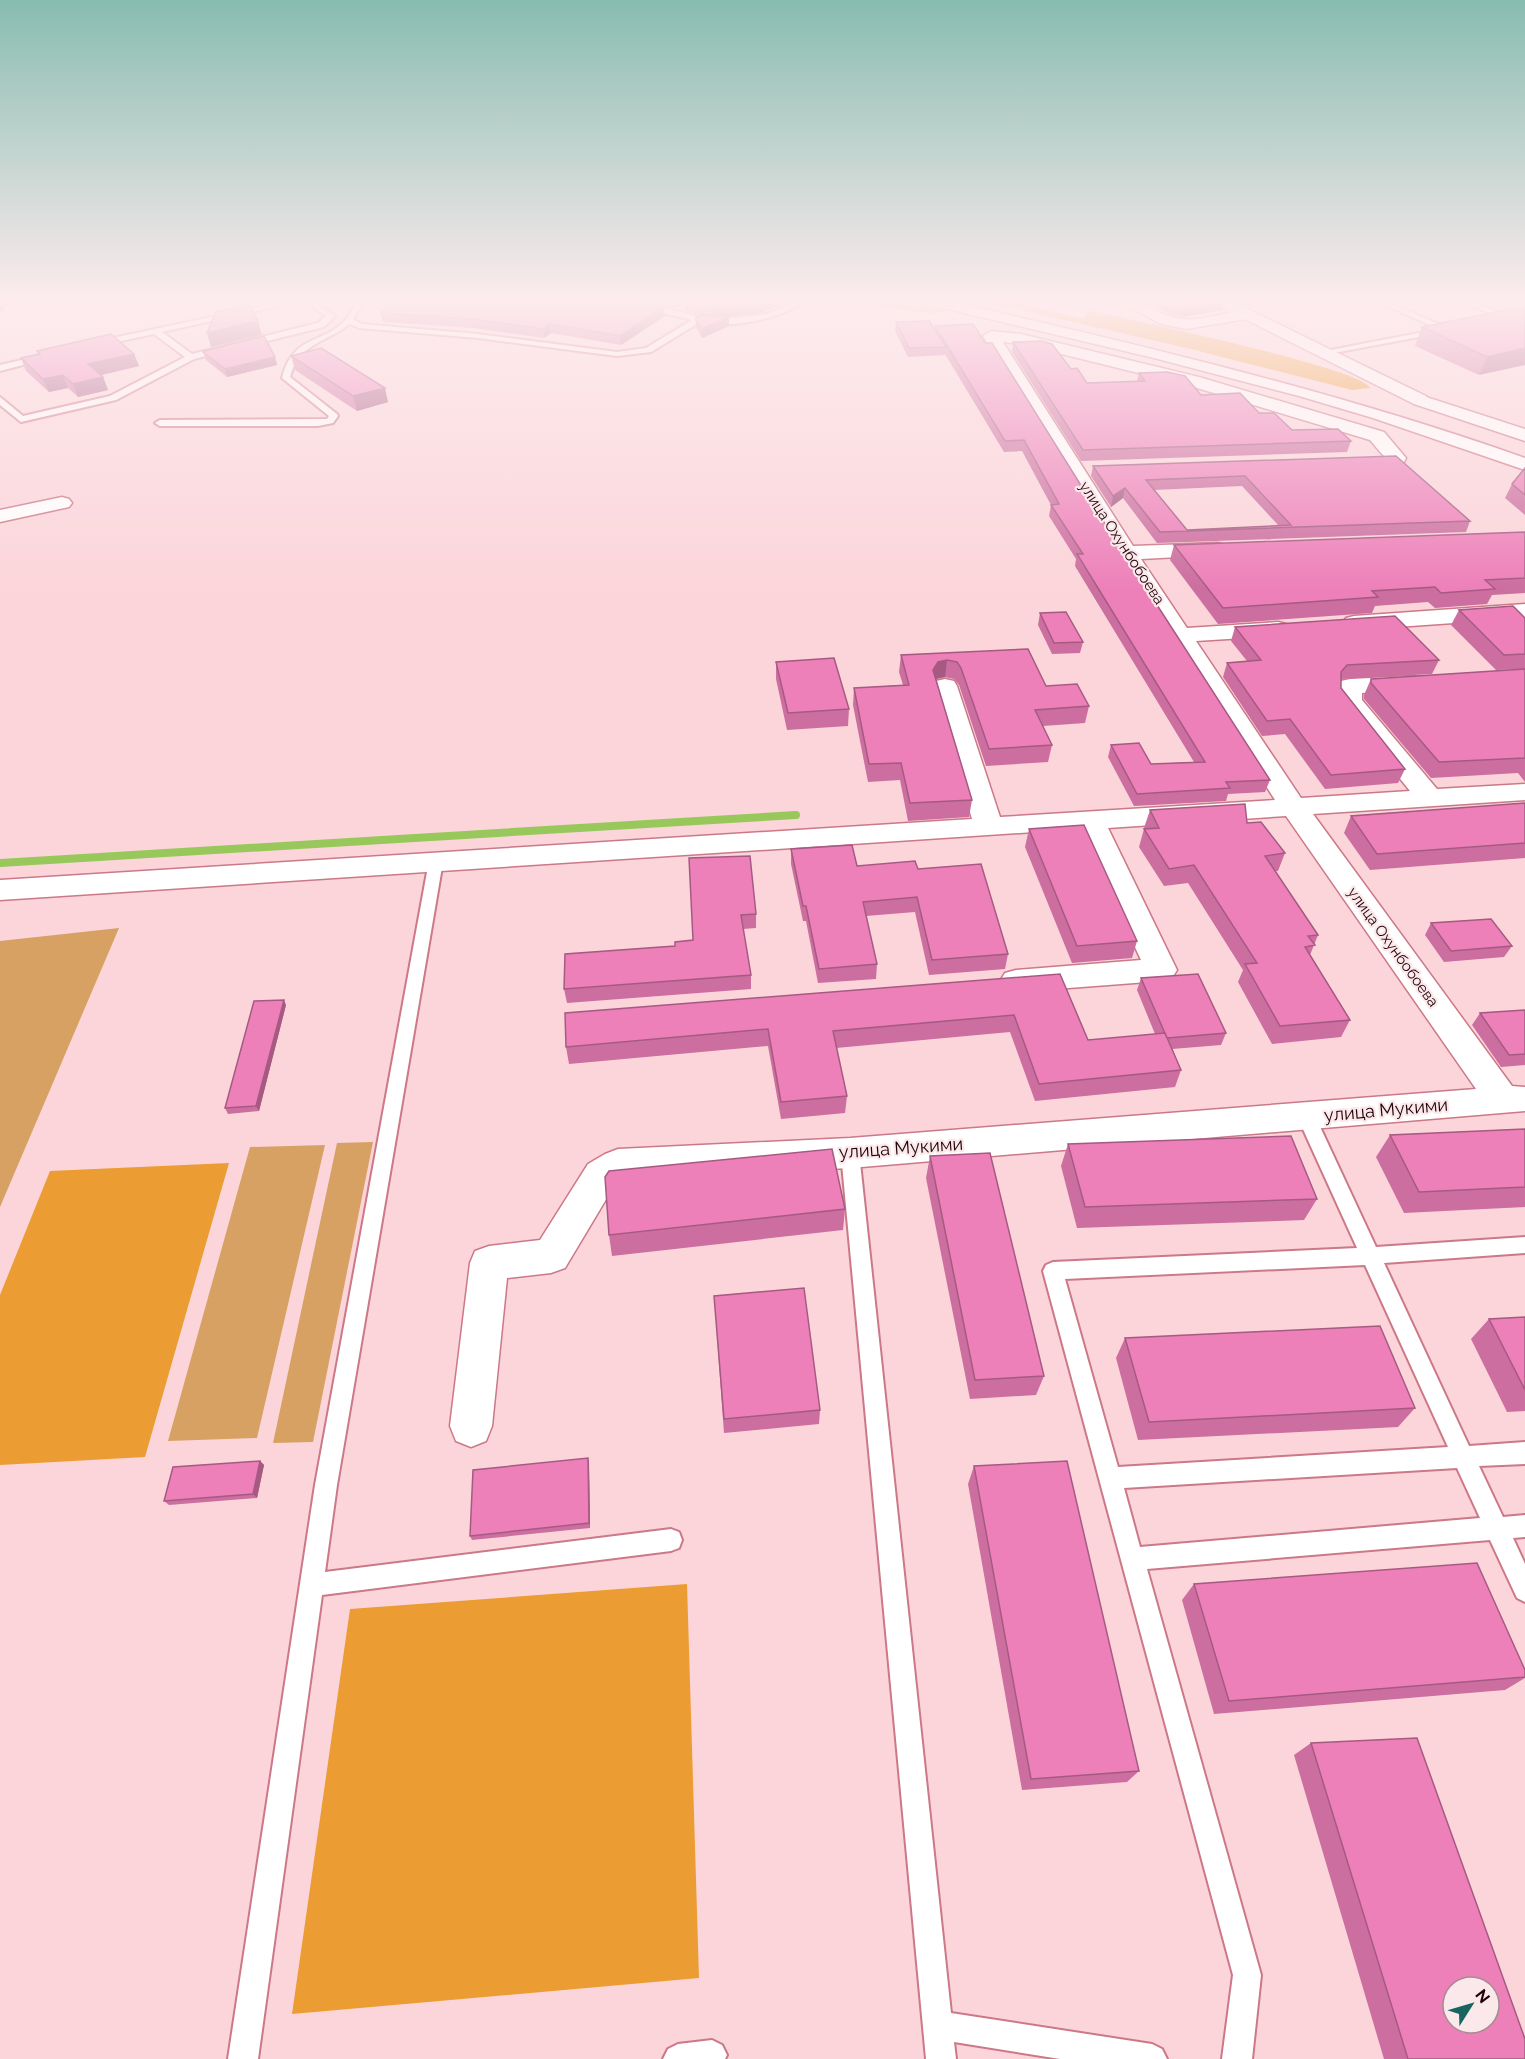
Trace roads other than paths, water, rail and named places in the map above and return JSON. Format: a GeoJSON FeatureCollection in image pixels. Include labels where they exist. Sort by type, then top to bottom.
{"type":"FeatureCollection","features":[{"type":"Feature","properties":{"kind":"street","name":"улица Охунбобоева"},"geometry":{"type":"LineString","coordinates":[[1029,397],[1127,553],[1294,808],[1514,1100]]}},
{"type":"Feature","properties":{"kind":"street","name":"улица Охунбобоева"},"geometry":{"type":"LineString","coordinates":[[1246,397],[1377,436],[1406,457],[1373,458]]}},
{"type":"Feature","properties":{"kind":"street"},"geometry":{"type":"LineString","coordinates":[[1332,397],[1356,403],[1442,409],[1525,435]]}},
{"type":"Feature","properties":{"kind":"street"},"geometry":{"type":"LineString","coordinates":[[1337,397],[1356,403],[1405,407],[1525,455]]}},
{"type":"Feature","properties":{"kind":"street"},"geometry":{"type":"LineString","coordinates":[[1390,397],[1405,407],[1525,464]]}},
{"type":"Feature","properties":{"kind":"street"},"geometry":{"type":"LineString","coordinates":[[1074,469],[1098,468]]}},
{"type":"Feature","properties":{"kind":"street"},"geometry":{"type":"LineString","coordinates":[[0,516],[62,503]]}},
{"type":"Feature","properties":{"kind":"street"},"geometry":{"type":"LineString","coordinates":[[1127,553],[1232,549]]}},
{"type":"Feature","properties":{"kind":"street"},"geometry":{"type":"LineString","coordinates":[[1335,625],[1525,611]]}},
{"type":"Feature","properties":{"kind":"street"},"geometry":{"type":"LineString","coordinates":[[1181,635],[1300,627]]}},
{"type":"Feature","properties":{"kind":"street"},"geometry":{"type":"LineString","coordinates":[[1430,798],[1349,701],[1347,692],[1350,686],[1441,681]]}},
{"type":"Feature","properties":{"kind":"street"},"geometry":{"type":"LineString","coordinates":[[945,686],[989,826]]}},
{"type":"Feature","properties":{"kind":"street"},"geometry":{"type":"LineString","coordinates":[[0,890],[1525,792]]}},
{"type":"Feature","properties":{"kind":"street"},"geometry":{"type":"LineString","coordinates":[[985,984],[1161,970],[1090,820]]}},
{"type":"Feature","properties":{"kind":"street","name":"улица Мукими"},"geometry":{"type":"LineString","coordinates":[[471,1426],[489,1263],[551,1256],[601,1175],[618,1164],[850,1153],[1514,1100]]}},
{"type":"Feature","properties":{"kind":"lane"},"geometry":{"type":"LineString","coordinates":[[0,400],[21,419],[115,397]]}},
{"type":"Feature","properties":{"kind":"lane"},"geometry":{"type":"LineString","coordinates":[[160,423],[318,423],[330,420],[334,416],[310,397]]}},
{"type":"Feature","properties":{"kind":"lane"},"geometry":{"type":"LineString","coordinates":[[243,2059],[326,1485],[436,861]]}},
{"type":"Feature","properties":{"kind":"lane"},"geometry":{"type":"LineString","coordinates":[[1306,1116],[1525,1590]]}},
{"type":"Feature","properties":{"kind":"lane"},"geometry":{"type":"LineString","coordinates":[[850,1153],[941,2059]]}},
{"type":"Feature","properties":{"kind":"lane"},"geometry":{"type":"LineString","coordinates":[[1237,2059],[1247,1975],[1053,1271],[1371,1256],[1525,1245]]}},
{"type":"Feature","properties":{"kind":"lane"},"geometry":{"type":"LineString","coordinates":[[1110,1478],[1525,1453]]}},
{"type":"Feature","properties":{"kind":"lane"},"geometry":{"type":"LineString","coordinates":[[1133,1559],[1525,1526]]}},
{"type":"Feature","properties":{"kind":"lane"},"geometry":{"type":"LineString","coordinates":[[311,1585],[671,1540]]}},
{"type":"Feature","properties":{"kind":"lane"},"geometry":{"type":"LineString","coordinates":[[937,2025],[1152,2059]]}},
{"type":"Feature","properties":{"kind":"lane"},"geometry":{"type":"LineString","coordinates":[[678,2059],[712,2055]]}},
{"type":"Feature","properties":{"kind":"waterway"},"geometry":{"type":"LineString","coordinates":[[0,863],[796,815]]}}]}
